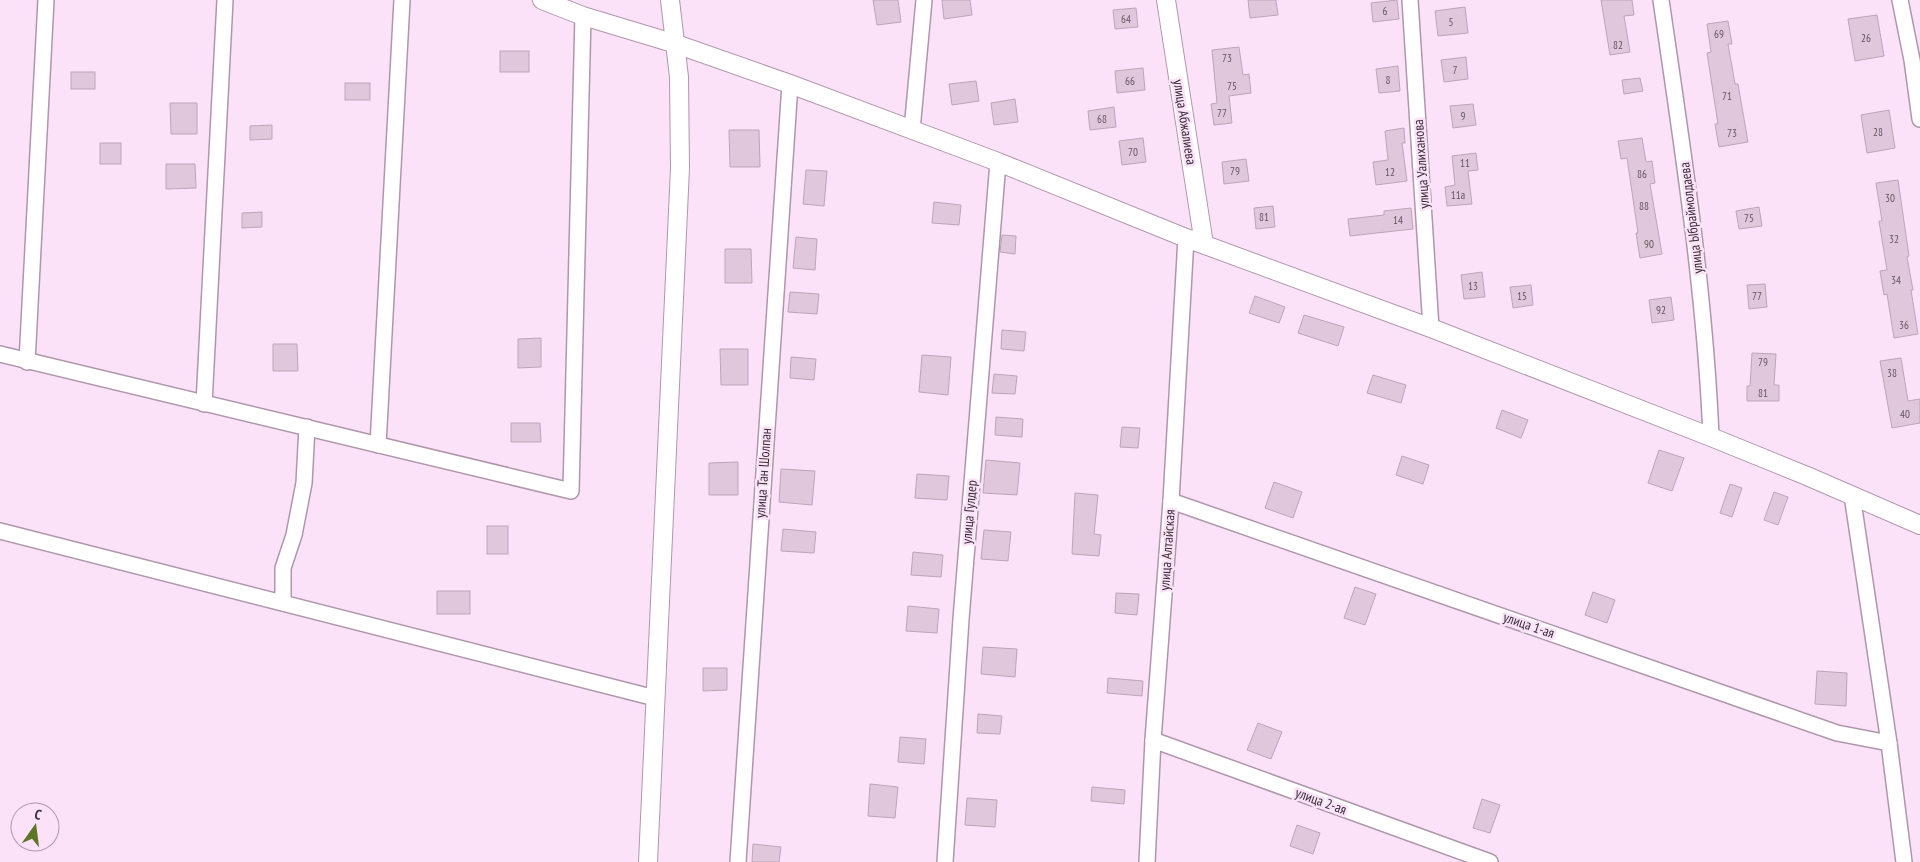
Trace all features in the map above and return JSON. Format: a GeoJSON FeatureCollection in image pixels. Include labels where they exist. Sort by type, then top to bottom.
{"type":"FeatureCollection","features":[{"type":"Feature","properties":{"kind":"street"},"geometry":{"type":"LineString","coordinates":[[27,362],[46,0]]}},
{"type":"Feature","properties":{"kind":"street"},"geometry":{"type":"LineString","coordinates":[[204,404],[225,0]]}},
{"type":"Feature","properties":{"kind":"street"},"geometry":{"type":"LineString","coordinates":[[378,445],[402,0]]}},
{"type":"Feature","properties":{"kind":"street"},"geometry":{"type":"LineString","coordinates":[[542,0],[584,16],[676,44],[790,84],[998,162],[1186,238],[1431,328],[1711,437],[1920,525]]}},
{"type":"Feature","properties":{"kind":"street"},"geometry":{"type":"LineString","coordinates":[[648,862],[680,168],[679,77],[670,0]]}},
{"type":"Feature","properties":{"kind":"street"},"geometry":{"type":"LineString","coordinates":[[912,130],[924,0]]}},
{"type":"Feature","properties":{"kind":"street","name":"улица Абжалиева"},"geometry":{"type":"LineString","coordinates":[[1166,0],[1204,244]]}},
{"type":"Feature","properties":{"kind":"street","name":"улица Уалиханова"},"geometry":{"type":"LineString","coordinates":[[1410,0],[1431,328]]}},
{"type":"Feature","properties":{"kind":"street","name":"улица Ыбраймолдаева"},"geometry":{"type":"LineString","coordinates":[[1661,0],[1694,230],[1709,394],[1711,437]]}},
{"type":"Feature","properties":{"kind":"street"},"geometry":{"type":"LineString","coordinates":[[1900,0],[1912,60],[1920,119]]}},
{"type":"Feature","properties":{"kind":"street"},"geometry":{"type":"LineString","coordinates":[[0,354],[571,491],[584,16]]}},
{"type":"Feature","properties":{"kind":"street","name":"улица Тан Шолпан"},"geometry":{"type":"LineString","coordinates":[[738,862],[790,84]]}},
{"type":"Feature","properties":{"kind":"street","name":"улица Гулдер"},"geometry":{"type":"LineString","coordinates":[[945,862],[961,619],[998,162]]}},
{"type":"Feature","properties":{"kind":"street","name":"улица Алтайская"},"geometry":{"type":"LineString","coordinates":[[1147,862],[1153,740],[1171,501],[1186,238]]}},
{"type":"Feature","properties":{"kind":"street"},"geometry":{"type":"LineString","coordinates":[[283,603],[283,568],[294,534],[304,483],[307,427]]}},
{"type":"Feature","properties":{"kind":"street"},"geometry":{"type":"LineString","coordinates":[[1852,495],[1889,743],[1904,862]]}},
{"type":"Feature","properties":{"kind":"street","name":"улица 1-ая"},"geometry":{"type":"LineString","coordinates":[[1171,501],[1837,732],[1889,743]]}},
{"type":"Feature","properties":{"kind":"street"},"geometry":{"type":"LineString","coordinates":[[0,531],[655,698]]}},
{"type":"Feature","properties":{"kind":"street","name":"улица 2-ая"},"geometry":{"type":"LineString","coordinates":[[1153,740],[1490,862]]}},
{"type":"Feature","properties":{"kind":"building"},"geometry":{"type":"Polygon","coordinates":[[[873,0],[898,0],[901,22],[877,25],[873,0]]]}},
{"type":"Feature","properties":{"kind":"building"},"geometry":{"type":"Polygon","coordinates":[[[942,0],[970,0],[972,15],[944,19],[942,0]]]}},
{"type":"Feature","properties":{"kind":"building"},"geometry":{"type":"Polygon","coordinates":[[[1248,0],[1276,0],[1278,15],[1250,18],[1248,0]]]}},
{"type":"Feature","properties":{"kind":"building"},"geometry":{"type":"Polygon","coordinates":[[[1397,0],[1399,19],[1373,22],[1371,3],[1397,0]]]}},
{"type":"Feature","properties":{"kind":"building"},"geometry":{"type":"Polygon","coordinates":[[[1601,0],[1632,0],[1634,15],[1624,16],[1630,52],[1610,55],[1601,0]]]}},
{"type":"Feature","properties":{"kind":"building"},"geometry":{"type":"Polygon","coordinates":[[[1465,7],[1468,33],[1438,36],[1435,11],[1465,7]]]}},
{"type":"Feature","properties":{"kind":"building"},"geometry":{"type":"Polygon","coordinates":[[[1136,8],[1138,27],[1115,29],[1113,10],[1136,8]]]}},
{"type":"Feature","properties":{"kind":"building"},"geometry":{"type":"Polygon","coordinates":[[[1877,15],[1884,56],[1855,61],[1848,19],[1877,15]]]}},
{"type":"Feature","properties":{"kind":"building"},"geometry":{"type":"Polygon","coordinates":[[[1728,21],[1732,44],[1728,44],[1735,84],[1738,84],[1748,142],[1719,147],[1715,124],[1718,124],[1707,53],[1711,52],[1707,24],[1728,21]]]}},
{"type":"Feature","properties":{"kind":"building"},"geometry":{"type":"Polygon","coordinates":[[[1239,47],[1243,75],[1249,74],[1251,93],[1229,96],[1232,123],[1214,125],[1211,104],[1217,103],[1212,50],[1239,47]]]}},
{"type":"Feature","properties":{"kind":"building"},"geometry":{"type":"Polygon","coordinates":[[[500,51],[529,51],[529,72],[500,72],[500,51]]]}},
{"type":"Feature","properties":{"kind":"building"},"geometry":{"type":"Polygon","coordinates":[[[1466,57],[1468,79],[1444,82],[1441,60],[1466,57]]]}},
{"type":"Feature","properties":{"kind":"building"},"geometry":{"type":"Polygon","coordinates":[[[1398,66],[1400,91],[1379,93],[1376,69],[1398,66]]]}},
{"type":"Feature","properties":{"kind":"building"},"geometry":{"type":"Polygon","coordinates":[[[1143,68],[1145,90],[1117,93],[1115,71],[1143,68]]]}},
{"type":"Feature","properties":{"kind":"building"},"geometry":{"type":"Polygon","coordinates":[[[71,72],[95,72],[95,89],[71,89],[71,72]]]}},
{"type":"Feature","properties":{"kind":"building"},"geometry":{"type":"Polygon","coordinates":[[[1640,78],[1643,91],[1624,94],[1622,80],[1640,78]]]}},
{"type":"Feature","properties":{"kind":"building"},"geometry":{"type":"Polygon","coordinates":[[[976,81],[979,101],[952,105],[949,84],[976,81]]]}},
{"type":"Feature","properties":{"kind":"building"},"geometry":{"type":"Polygon","coordinates":[[[345,83],[370,83],[370,100],[345,100],[345,83]]]}},
{"type":"Feature","properties":{"kind":"building"},"geometry":{"type":"Polygon","coordinates":[[[1015,99],[1018,122],[994,125],[991,103],[1015,99]]]}},
{"type":"Feature","properties":{"kind":"building"},"geometry":{"type":"Polygon","coordinates":[[[170,103],[197,103],[197,134],[171,134],[170,103]]]}},
{"type":"Feature","properties":{"kind":"building"},"geometry":{"type":"Polygon","coordinates":[[[1473,104],[1476,125],[1453,128],[1450,106],[1473,104]]]}},
{"type":"Feature","properties":{"kind":"building"},"geometry":{"type":"Polygon","coordinates":[[[1114,107],[1116,127],[1090,130],[1088,111],[1114,107]]]}},
{"type":"Feature","properties":{"kind":"building"},"geometry":{"type":"Polygon","coordinates":[[[1889,110],[1895,148],[1867,153],[1861,115],[1889,110]]]}},
{"type":"Feature","properties":{"kind":"building"},"geometry":{"type":"Polygon","coordinates":[[[272,125],[272,139],[250,140],[250,126],[272,125]]]}},
{"type":"Feature","properties":{"kind":"building"},"geometry":{"type":"Polygon","coordinates":[[[1404,128],[1405,143],[1402,143],[1407,181],[1376,185],[1373,162],[1388,160],[1385,131],[1404,128]]]}},
{"type":"Feature","properties":{"kind":"building"},"geometry":{"type":"Polygon","coordinates":[[[729,130],[759,130],[760,167],[730,167],[729,130]]]}},
{"type":"Feature","properties":{"kind":"building"},"geometry":{"type":"Polygon","coordinates":[[[1143,138],[1146,162],[1122,165],[1119,141],[1143,138]]]}},
{"type":"Feature","properties":{"kind":"building"},"geometry":{"type":"Polygon","coordinates":[[[1642,138],[1646,162],[1652,161],[1655,183],[1650,184],[1662,254],[1640,258],[1627,158],[1621,159],[1618,141],[1642,138]]]}},
{"type":"Feature","properties":{"kind":"building"},"geometry":{"type":"Polygon","coordinates":[[[100,143],[121,143],[121,164],[100,164],[100,143]]]}},
{"type":"Feature","properties":{"kind":"building"},"geometry":{"type":"Polygon","coordinates":[[[1476,153],[1478,170],[1468,171],[1472,204],[1447,206],[1445,187],[1455,185],[1452,156],[1476,153]]]}},
{"type":"Feature","properties":{"kind":"building"},"geometry":{"type":"Polygon","coordinates":[[[1246,159],[1249,181],[1224,184],[1222,162],[1246,159]]]}},
{"type":"Feature","properties":{"kind":"building"},"geometry":{"type":"Polygon","coordinates":[[[166,164],[195,164],[196,188],[166,189],[166,164]]]}},
{"type":"Feature","properties":{"kind":"building"},"geometry":{"type":"Polygon","coordinates":[[[806,170],[827,171],[824,206],[803,204],[806,170]]]}},
{"type":"Feature","properties":{"kind":"building"},"geometry":{"type":"Polygon","coordinates":[[[1898,180],[1918,334],[1894,338],[1887,294],[1884,295],[1880,271],[1887,270],[1879,221],[1882,221],[1876,183],[1898,180]]]}},
{"type":"Feature","properties":{"kind":"building"},"geometry":{"type":"Polygon","coordinates":[[[934,202],[961,205],[959,225],[932,223],[934,202]]]}},
{"type":"Feature","properties":{"kind":"building"},"geometry":{"type":"Polygon","coordinates":[[[1273,206],[1275,227],[1256,229],[1254,208],[1273,206]]]}},
{"type":"Feature","properties":{"kind":"building"},"geometry":{"type":"Polygon","coordinates":[[[1759,207],[1762,226],[1739,229],[1736,211],[1759,207]]]}},
{"type":"Feature","properties":{"kind":"building"},"geometry":{"type":"Polygon","coordinates":[[[1411,208],[1413,229],[1350,236],[1348,219],[1384,215],[1384,211],[1411,208]]]}},
{"type":"Feature","properties":{"kind":"building"},"geometry":{"type":"Polygon","coordinates":[[[262,212],[262,227],[242,228],[242,213],[262,212]]]}},
{"type":"Feature","properties":{"kind":"building"},"geometry":{"type":"Polygon","coordinates":[[[1002,235],[1016,236],[1015,254],[1000,252],[1002,235]]]}},
{"type":"Feature","properties":{"kind":"building"},"geometry":{"type":"Polygon","coordinates":[[[796,237],[817,239],[815,270],[793,268],[796,237]]]}},
{"type":"Feature","properties":{"kind":"building"},"geometry":{"type":"Polygon","coordinates":[[[725,249],[751,249],[752,283],[725,283],[725,249]]]}},
{"type":"Feature","properties":{"kind":"building"},"geometry":{"type":"Polygon","coordinates":[[[1482,272],[1485,297],[1464,299],[1461,275],[1482,272]]]}},
{"type":"Feature","properties":{"kind":"building"},"geometry":{"type":"Polygon","coordinates":[[[1765,284],[1767,307],[1749,309],[1747,285],[1765,284]]]}},
{"type":"Feature","properties":{"kind":"building"},"geometry":{"type":"Polygon","coordinates":[[[1531,285],[1533,305],[1513,308],[1510,287],[1531,285]]]}},
{"type":"Feature","properties":{"kind":"building"},"geometry":{"type":"Polygon","coordinates":[[[790,292],[819,294],[817,314],[788,312],[790,292]]]}},
{"type":"Feature","properties":{"kind":"building"},"geometry":{"type":"Polygon","coordinates":[[[1255,296],[1285,307],[1279,323],[1249,313],[1255,296]]]}},
{"type":"Feature","properties":{"kind":"building"},"geometry":{"type":"Polygon","coordinates":[[[1671,297],[1674,320],[1652,323],[1649,300],[1671,297]]]}},
{"type":"Feature","properties":{"kind":"building"},"geometry":{"type":"Polygon","coordinates":[[[1304,315],[1344,327],[1338,346],[1298,333],[1304,315]]]}},
{"type":"Feature","properties":{"kind":"building"},"geometry":{"type":"Polygon","coordinates":[[[1002,330],[1026,332],[1024,351],[1001,349],[1002,330]]]}},
{"type":"Feature","properties":{"kind":"building"},"geometry":{"type":"Polygon","coordinates":[[[541,338],[541,367],[518,368],[518,339],[541,338]]]}},
{"type":"Feature","properties":{"kind":"building"},"geometry":{"type":"Polygon","coordinates":[[[273,344],[297,344],[298,371],[273,371],[273,344]]]}},
{"type":"Feature","properties":{"kind":"building"},"geometry":{"type":"Polygon","coordinates":[[[720,349],[748,349],[748,385],[721,385],[720,349]]]}},
{"type":"Feature","properties":{"kind":"building"},"geometry":{"type":"Polygon","coordinates":[[[1752,353],[1776,354],[1774,385],[1779,385],[1779,401],[1747,401],[1747,386],[1750,386],[1752,353]]]}},
{"type":"Feature","properties":{"kind":"building"},"geometry":{"type":"Polygon","coordinates":[[[922,355],[951,357],[948,395],[919,392],[922,355]]]}},
{"type":"Feature","properties":{"kind":"building"},"geometry":{"type":"Polygon","coordinates":[[[791,357],[816,359],[814,380],[790,378],[791,357]]]}},
{"type":"Feature","properties":{"kind":"building"},"geometry":{"type":"Polygon","coordinates":[[[1901,358],[1908,401],[1920,399],[1920,423],[1892,428],[1880,361],[1901,358]]]}},
{"type":"Feature","properties":{"kind":"building"},"geometry":{"type":"Polygon","coordinates":[[[994,374],[1017,376],[1015,394],[992,393],[994,374]]]}},
{"type":"Feature","properties":{"kind":"building"},"geometry":{"type":"Polygon","coordinates":[[[1373,375],[1406,385],[1401,403],[1367,393],[1373,375]]]}},
{"type":"Feature","properties":{"kind":"building"},"geometry":{"type":"Polygon","coordinates":[[[1502,410],[1528,420],[1521,438],[1496,428],[1502,410]]]}},
{"type":"Feature","properties":{"kind":"building"},"geometry":{"type":"Polygon","coordinates":[[[996,417],[1023,419],[1022,437],[995,435],[996,417]]]}},
{"type":"Feature","properties":{"kind":"building"},"geometry":{"type":"Polygon","coordinates":[[[511,423],[540,423],[541,442],[511,442],[511,423]]]}},
{"type":"Feature","properties":{"kind":"building"},"geometry":{"type":"Polygon","coordinates":[[[1122,427],[1140,428],[1138,448],[1120,447],[1122,427]]]}},
{"type":"Feature","properties":{"kind":"building"},"geometry":{"type":"Polygon","coordinates":[[[1659,450],[1684,458],[1672,491],[1648,483],[1659,450]]]}},
{"type":"Feature","properties":{"kind":"building"},"geometry":{"type":"Polygon","coordinates":[[[1402,456],[1429,465],[1423,484],[1396,475],[1402,456]]]}},
{"type":"Feature","properties":{"kind":"building"},"geometry":{"type":"Polygon","coordinates":[[[986,460],[1020,463],[1017,495],[983,493],[986,460]]]}},
{"type":"Feature","properties":{"kind":"building"},"geometry":{"type":"Polygon","coordinates":[[[738,462],[738,495],[709,495],[709,463],[738,462]]]}},
{"type":"Feature","properties":{"kind":"building"},"geometry":{"type":"Polygon","coordinates":[[[781,469],[815,471],[812,505],[779,502],[781,469]]]}},
{"type":"Feature","properties":{"kind":"building"},"geometry":{"type":"Polygon","coordinates":[[[917,474],[949,476],[947,500],[915,498],[917,474]]]}},
{"type":"Feature","properties":{"kind":"building"},"geometry":{"type":"Polygon","coordinates":[[[1274,482],[1302,492],[1293,518],[1265,508],[1274,482]]]}},
{"type":"Feature","properties":{"kind":"building"},"geometry":{"type":"Polygon","coordinates":[[[1730,484],[1742,488],[1732,517],[1720,513],[1730,484]]]}},
{"type":"Feature","properties":{"kind":"building"},"geometry":{"type":"Polygon","coordinates":[[[1774,492],[1788,497],[1778,525],[1764,520],[1774,492]]]}},
{"type":"Feature","properties":{"kind":"building"},"geometry":{"type":"Polygon","coordinates":[[[1075,493],[1098,495],[1094,534],[1101,535],[1099,556],[1072,554],[1075,493]]]}},
{"type":"Feature","properties":{"kind":"building"},"geometry":{"type":"Polygon","coordinates":[[[487,526],[508,526],[508,554],[487,554],[487,526]]]}},
{"type":"Feature","properties":{"kind":"building"},"geometry":{"type":"Polygon","coordinates":[[[783,529],[816,532],[814,553],[781,551],[783,529]]]}},
{"type":"Feature","properties":{"kind":"building"},"geometry":{"type":"Polygon","coordinates":[[[984,530],[1011,532],[1008,561],[981,559],[984,530]]]}},
{"type":"Feature","properties":{"kind":"building"},"geometry":{"type":"Polygon","coordinates":[[[913,552],[943,555],[941,577],[911,575],[913,552]]]}},
{"type":"Feature","properties":{"kind":"building"},"geometry":{"type":"Polygon","coordinates":[[[1355,587],[1376,594],[1365,625],[1344,618],[1355,587]]]}},
{"type":"Feature","properties":{"kind":"building"},"geometry":{"type":"Polygon","coordinates":[[[437,591],[470,591],[470,614],[437,614],[437,591]]]}},
{"type":"Feature","properties":{"kind":"building"},"geometry":{"type":"Polygon","coordinates":[[[1593,592],[1615,600],[1607,623],[1585,615],[1593,592]]]}},
{"type":"Feature","properties":{"kind":"building"},"geometry":{"type":"Polygon","coordinates":[[[1116,593],[1139,594],[1137,615],[1115,613],[1116,593]]]}},
{"type":"Feature","properties":{"kind":"building"},"geometry":{"type":"Polygon","coordinates":[[[908,606],[939,609],[937,633],[906,631],[908,606]]]}},
{"type":"Feature","properties":{"kind":"building"},"geometry":{"type":"Polygon","coordinates":[[[983,647],[1017,649],[1015,677],[981,674],[983,647]]]}},
{"type":"Feature","properties":{"kind":"building"},"geometry":{"type":"Polygon","coordinates":[[[703,668],[727,668],[727,690],[703,691],[703,668]]]}},
{"type":"Feature","properties":{"kind":"building"},"geometry":{"type":"Polygon","coordinates":[[[1817,671],[1847,673],[1846,706],[1815,704],[1817,671]]]}},
{"type":"Feature","properties":{"kind":"building"},"geometry":{"type":"Polygon","coordinates":[[[1108,678],[1143,681],[1142,696],[1107,693],[1108,678]]]}},
{"type":"Feature","properties":{"kind":"building"},"geometry":{"type":"Polygon","coordinates":[[[978,714],[1002,716],[1000,734],[977,733],[978,714]]]}},
{"type":"Feature","properties":{"kind":"building"},"geometry":{"type":"Polygon","coordinates":[[[1258,723],[1282,732],[1271,759],[1247,750],[1258,723]]]}},
{"type":"Feature","properties":{"kind":"building"},"geometry":{"type":"Polygon","coordinates":[[[900,737],[926,739],[924,764],[898,762],[900,737]]]}},
{"type":"Feature","properties":{"kind":"building"},"geometry":{"type":"Polygon","coordinates":[[[870,784],[898,787],[895,818],[868,816],[870,784]]]}},
{"type":"Feature","properties":{"kind":"building"},"geometry":{"type":"Polygon","coordinates":[[[1092,787],[1125,790],[1124,804],[1091,801],[1092,787]]]}},
{"type":"Feature","properties":{"kind":"building"},"geometry":{"type":"Polygon","coordinates":[[[967,798],[997,800],[995,827],[965,825],[967,798]]]}},
{"type":"Feature","properties":{"kind":"building"},"geometry":{"type":"Polygon","coordinates":[[[1482,799],[1500,805],[1490,833],[1473,828],[1482,799]]]}},
{"type":"Feature","properties":{"kind":"building"},"geometry":{"type":"Polygon","coordinates":[[[1297,825],[1320,833],[1313,854],[1290,846],[1297,825]]]}},
{"type":"Feature","properties":{"kind":"building"},"geometry":{"type":"Polygon","coordinates":[[[753,844],[781,847],[779,862],[752,862],[753,844]]]}}]}
